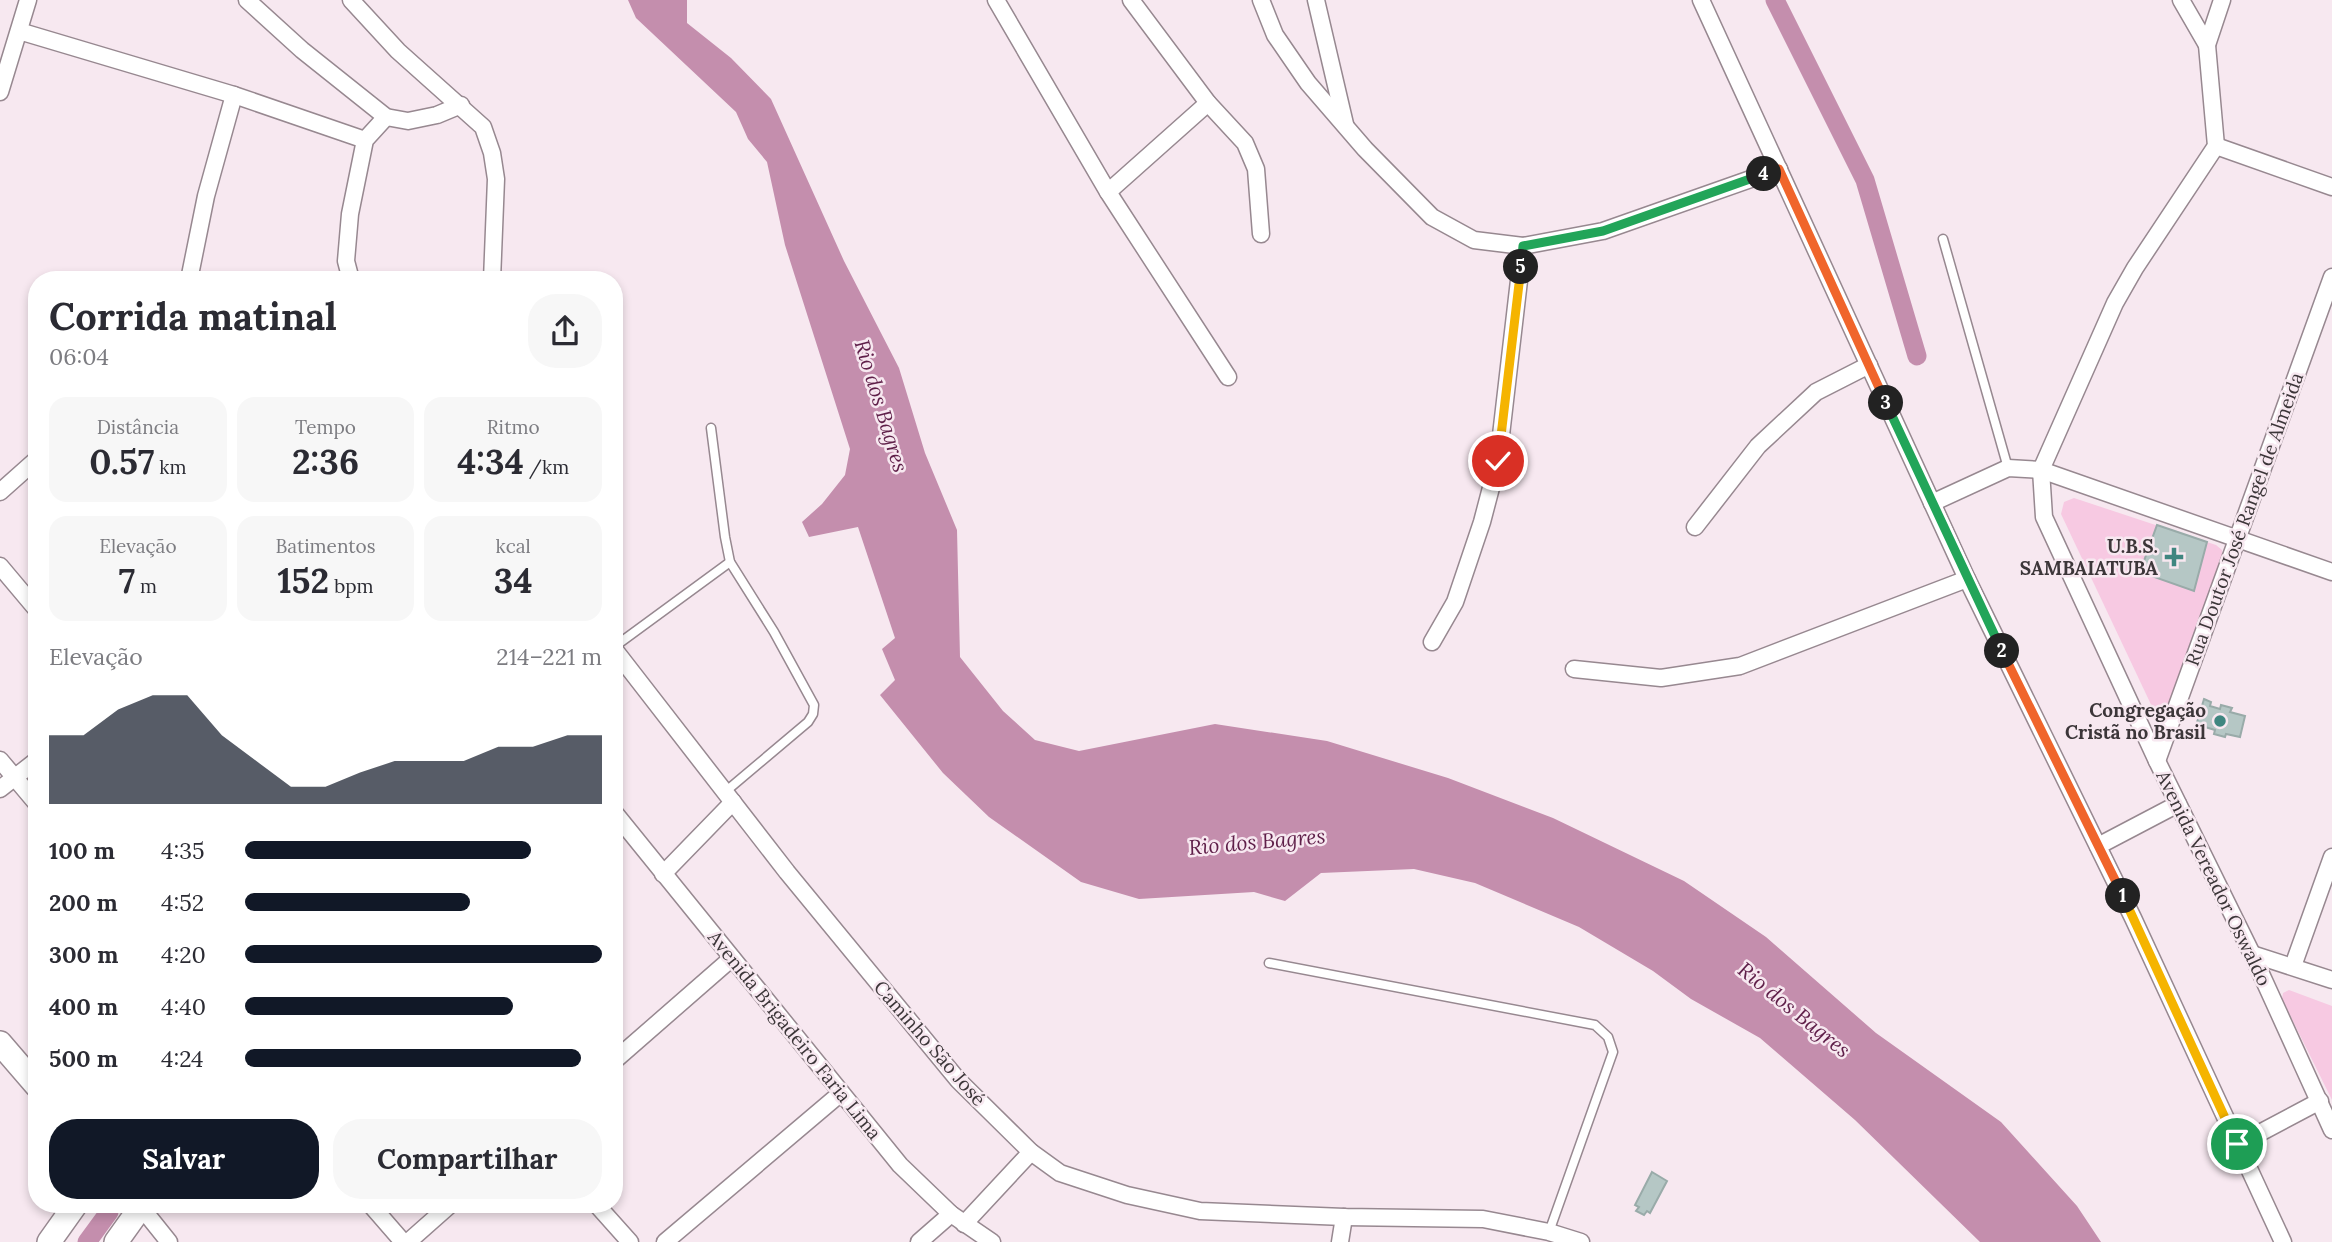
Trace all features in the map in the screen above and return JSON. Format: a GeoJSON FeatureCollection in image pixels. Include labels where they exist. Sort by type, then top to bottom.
{"type":"FeatureCollection","features":[{"type":"Feature","properties":{"kind":"street"},"geometry":{"type":"LineString","coordinates":[[0,92],[28,0]]}},
{"type":"Feature","properties":{"kind":"street"},"geometry":{"type":"LineString","coordinates":[[247,0],[302,50],[386,117],[408,121],[437,115],[461,105]]}},
{"type":"Feature","properties":{"kind":"street"},"geometry":{"type":"LineString","coordinates":[[351,0],[398,51],[483,127],[492,153],[496,179],[492,271]]}},
{"type":"Feature","properties":{"kind":"street"},"geometry":{"type":"LineString","coordinates":[[996,0],[1108,192],[1228,377]]}},
{"type":"Feature","properties":{"kind":"street"},"geometry":{"type":"LineString","coordinates":[[1131,0],[1208,103],[1245,143],[1256,169],[1261,234]]}},
{"type":"Feature","properties":{"kind":"street"},"geometry":{"type":"LineString","coordinates":[[1261,0],[1275,35],[1308,83],[1345,126],[1432,218],[1474,240],[1523,246],[1603,231],[1779,169]]}},
{"type":"Feature","properties":{"kind":"street"},"geometry":{"type":"LineString","coordinates":[[1316,0],[1345,126]]}},
{"type":"Feature","properties":{"kind":"street"},"geometry":{"type":"LineString","coordinates":[[1702,0],[1967,579],[2098,846],[2283,1242]]}},
{"type":"Feature","properties":{"kind":"street"},"geometry":{"type":"LineString","coordinates":[[2181,0],[2207,45]]}},
{"type":"Feature","properties":{"kind":"street"},"geometry":{"type":"LineString","coordinates":[[2041,470],[2115,303],[2135,268],[2216,146],[2207,45],[2222,0]]}},
{"type":"Feature","properties":{"kind":"street"},"geometry":{"type":"LineString","coordinates":[[19,32],[234,95],[365,140]]}},
{"type":"Feature","properties":{"kind":"street"},"geometry":{"type":"LineString","coordinates":[[191,271],[206,196],[234,95]]}},
{"type":"Feature","properties":{"kind":"street"},"geometry":{"type":"LineString","coordinates":[[1108,192],[1208,103]]}},
{"type":"Feature","properties":{"kind":"street"},"geometry":{"type":"LineString","coordinates":[[349,271],[346,261],[350,214],[365,140],[386,117]]}},
{"type":"Feature","properties":{"kind":"street"},"geometry":{"type":"LineString","coordinates":[[2216,146],[2332,187]]}},
{"type":"Feature","properties":{"kind":"street"},"geometry":{"type":"LineString","coordinates":[[1432,642],[1455,602],[1482,522],[1498,461],[1523,246]]}},
{"type":"Feature","properties":{"kind":"street","name":"Rua Doutor José Rangel de Almeida"},"geometry":{"type":"LineString","coordinates":[[2157,761],[2332,277]]}},
{"type":"Feature","properties":{"kind":"street"},"geometry":{"type":"LineString","coordinates":[[1695,527],[1758,446],[1816,392],[1869,365]]}},
{"type":"Feature","properties":{"kind":"street"},"geometry":{"type":"LineString","coordinates":[[0,492],[28,467]]}},
{"type":"Feature","properties":{"kind":"street"},"geometry":{"type":"LineString","coordinates":[[1932,503],[2008,468],[2041,470],[2332,572]]}},
{"type":"Feature","properties":{"kind":"street","name":"Avenida Vereador Oswaldo"},"geometry":{"type":"LineString","coordinates":[[2041,470],[2044,517],[2157,761],[2252,954],[2332,1130]]}},
{"type":"Feature","properties":{"kind":"street"},"geometry":{"type":"LineString","coordinates":[[0,566],[28,599]]}},
{"type":"Feature","properties":{"kind":"street"},"geometry":{"type":"LineString","coordinates":[[1574,669],[1661,678],[1740,666],[1967,579]]}},
{"type":"Feature","properties":{"kind":"street","name":"Caminho São José"},"geometry":{"type":"LineString","coordinates":[[623,660],[729,797],[958,1080],[1031,1152],[1060,1173],[1127,1195],[1200,1211],[1483,1219],[1549,1231],[1581,1242]]}},
{"type":"Feature","properties":{"kind":"street"},"geometry":{"type":"LineString","coordinates":[[0,760],[28,793]]}},
{"type":"Feature","properties":{"kind":"street"},"geometry":{"type":"LineString","coordinates":[[0,789],[28,766]]}},
{"type":"Feature","properties":{"kind":"street"},"geometry":{"type":"LineString","coordinates":[[663,874],[729,797]]}},
{"type":"Feature","properties":{"kind":"street"},"geometry":{"type":"LineString","coordinates":[[2098,846],[2178,804]]}},
{"type":"Feature","properties":{"kind":"street","name":"Avenida Brigadeiro Faria Lima"},"geometry":{"type":"LineString","coordinates":[[623,833],[663,874],[900,1165],[957,1219],[992,1242]]}},
{"type":"Feature","properties":{"kind":"street"},"geometry":{"type":"LineString","coordinates":[[2293,966],[2332,857]]}},
{"type":"Feature","properties":{"kind":"street"},"geometry":{"type":"LineString","coordinates":[[2252,954],[2332,980]]}},
{"type":"Feature","properties":{"kind":"street"},"geometry":{"type":"LineString","coordinates":[[623,1053],[732,958]]}},
{"type":"Feature","properties":{"kind":"street"},"geometry":{"type":"LineString","coordinates":[[0,1043],[28,1076]]}},
{"type":"Feature","properties":{"kind":"street"},"geometry":{"type":"LineString","coordinates":[[666,1242],[841,1093]]}},
{"type":"Feature","properties":{"kind":"street"},"geometry":{"type":"LineString","coordinates":[[2237,1144],[2320,1101]]}},
{"type":"Feature","properties":{"kind":"street"},"geometry":{"type":"LineString","coordinates":[[919,1242],[957,1219],[1031,1152]]}},
{"type":"Feature","properties":{"kind":"street"},"geometry":{"type":"LineString","coordinates":[[49,1242],[70,1213]]}},
{"type":"Feature","properties":{"kind":"street"},"geometry":{"type":"LineString","coordinates":[[116,1242],[136,1213]]}},
{"type":"Feature","properties":{"kind":"street"},"geometry":{"type":"LineString","coordinates":[[147,1213],[169,1242]]}},
{"type":"Feature","properties":{"kind":"street"},"geometry":{"type":"LineString","coordinates":[[378,1213],[405,1242],[440,1213]]}},
{"type":"Feature","properties":{"kind":"street"},"geometry":{"type":"LineString","coordinates":[[604,1213],[630,1242]]}},
{"type":"Feature","properties":{"kind":"street"},"geometry":{"type":"LineString","coordinates":[[1340,1242],[1344,1217]]}},
{"type":"Feature","properties":{"kind":"lane"},"geometry":{"type":"LineString","coordinates":[[1943,239],[2008,468]]}},
{"type":"Feature","properties":{"kind":"lane"},"geometry":{"type":"LineString","coordinates":[[711,428],[724,537],[730,562],[774,632],[814,705],[808,722],[729,797]]}},
{"type":"Feature","properties":{"kind":"lane"},"geometry":{"type":"LineString","coordinates":[[623,641],[730,562]]}},
{"type":"Feature","properties":{"kind":"lane"},"geometry":{"type":"LineString","coordinates":[[1269,962],[1595,1025],[1608,1037],[1613,1052],[1549,1231]]}},
{"type":"Feature","properties":{"kind":"shaded area"},"geometry":{"type":"Polygon","coordinates":[[[2074,498],[2216,545],[2222,550],[2223,559],[2167,714],[2155,713],[2061,514],[2064,502],[2074,498]]]}},
{"type":"Feature","properties":{"kind":"shaded area"},"geometry":{"type":"Polygon","coordinates":[[[2289,990],[2332,1006],[2332,1100],[2282,999],[2283,993],[2289,990]]]}},
{"type":"Feature","properties":{"kind":"water","name":"Rio dos Bagres"},"geometry":{"type":"Polygon","coordinates":[[[628,0],[687,0],[687,23],[731,58],[771,99],[844,261],[899,368],[925,453],[957,530],[960,657],[1003,711],[1035,740],[1079,751],[1215,724],[1327,741],[1448,778],[1553,818],[1684,881],[1766,937],[1876,1033],[2001,1122],[2077,1206],[2101,1242],[1980,1242],[1855,1120],[1760,1038],[1691,999],[1653,971],[1579,927],[1475,883],[1414,869],[1321,873],[1285,901],[1254,892],[1139,899],[1081,882],[989,817],[943,773],[880,695],[895,680],[882,649],[895,638],[858,527],[809,537],[802,522],[822,504],[845,475],[850,449],[785,245],[767,162],[748,139],[736,112],[636,18],[628,0]]]}},
{"type":"Feature","properties":{"kind":"building","name":"U.B.S. SAMBAIATUBA"},"geometry":{"type":"Polygon","coordinates":[[[2157,525],[2207,542],[2194,591],[2140,572],[2157,525]]]}},
{"type":"Feature","properties":{"kind":"building","name":"Congregação Cristã no Brasil"},"geometry":{"type":"Polygon","coordinates":[[[2204,699],[2211,702],[2210,706],[2232,708],[2230,712],[2245,716],[2240,737],[2214,734],[2215,730],[2205,727],[2203,731],[2195,729],[2204,699]]]}},
{"type":"Feature","properties":{"kind":"building"},"geometry":{"type":"Polygon","coordinates":[[[1652,1172],[1667,1181],[1650,1213],[1647,1211],[1644,1215],[1636,1211],[1639,1207],[1635,1205],[1652,1172]]]}},
{"type":"Feature","properties":{"kind":"waterway"},"geometry":{"type":"LineString","coordinates":[[1775,0],[1865,180],[1917,356]]}},
{"type":"Feature","properties":{"kind":"waterway"},"geometry":{"type":"LineString","coordinates":[[87,1242],[108,1213]]}},
{"type":"Feature","properties":{"kind":"place","name":"U.B.S. SAMBAIATUBA"},"geometry":{"type":"Point","coordinates":[2174,557]}},
{"type":"Feature","properties":{"kind":"place","name":"Congregação Cristã no Brasil"},"geometry":{"type":"Point","coordinates":[2220,721]}},
{"type":"Feature","properties":{"kind":"route"},"geometry":{"type":"LineString","coordinates":[[1498,461],[1523,246],[1603,231],[1779,169],[1967,579],[2133,918],[2237,1144]]}}]}
